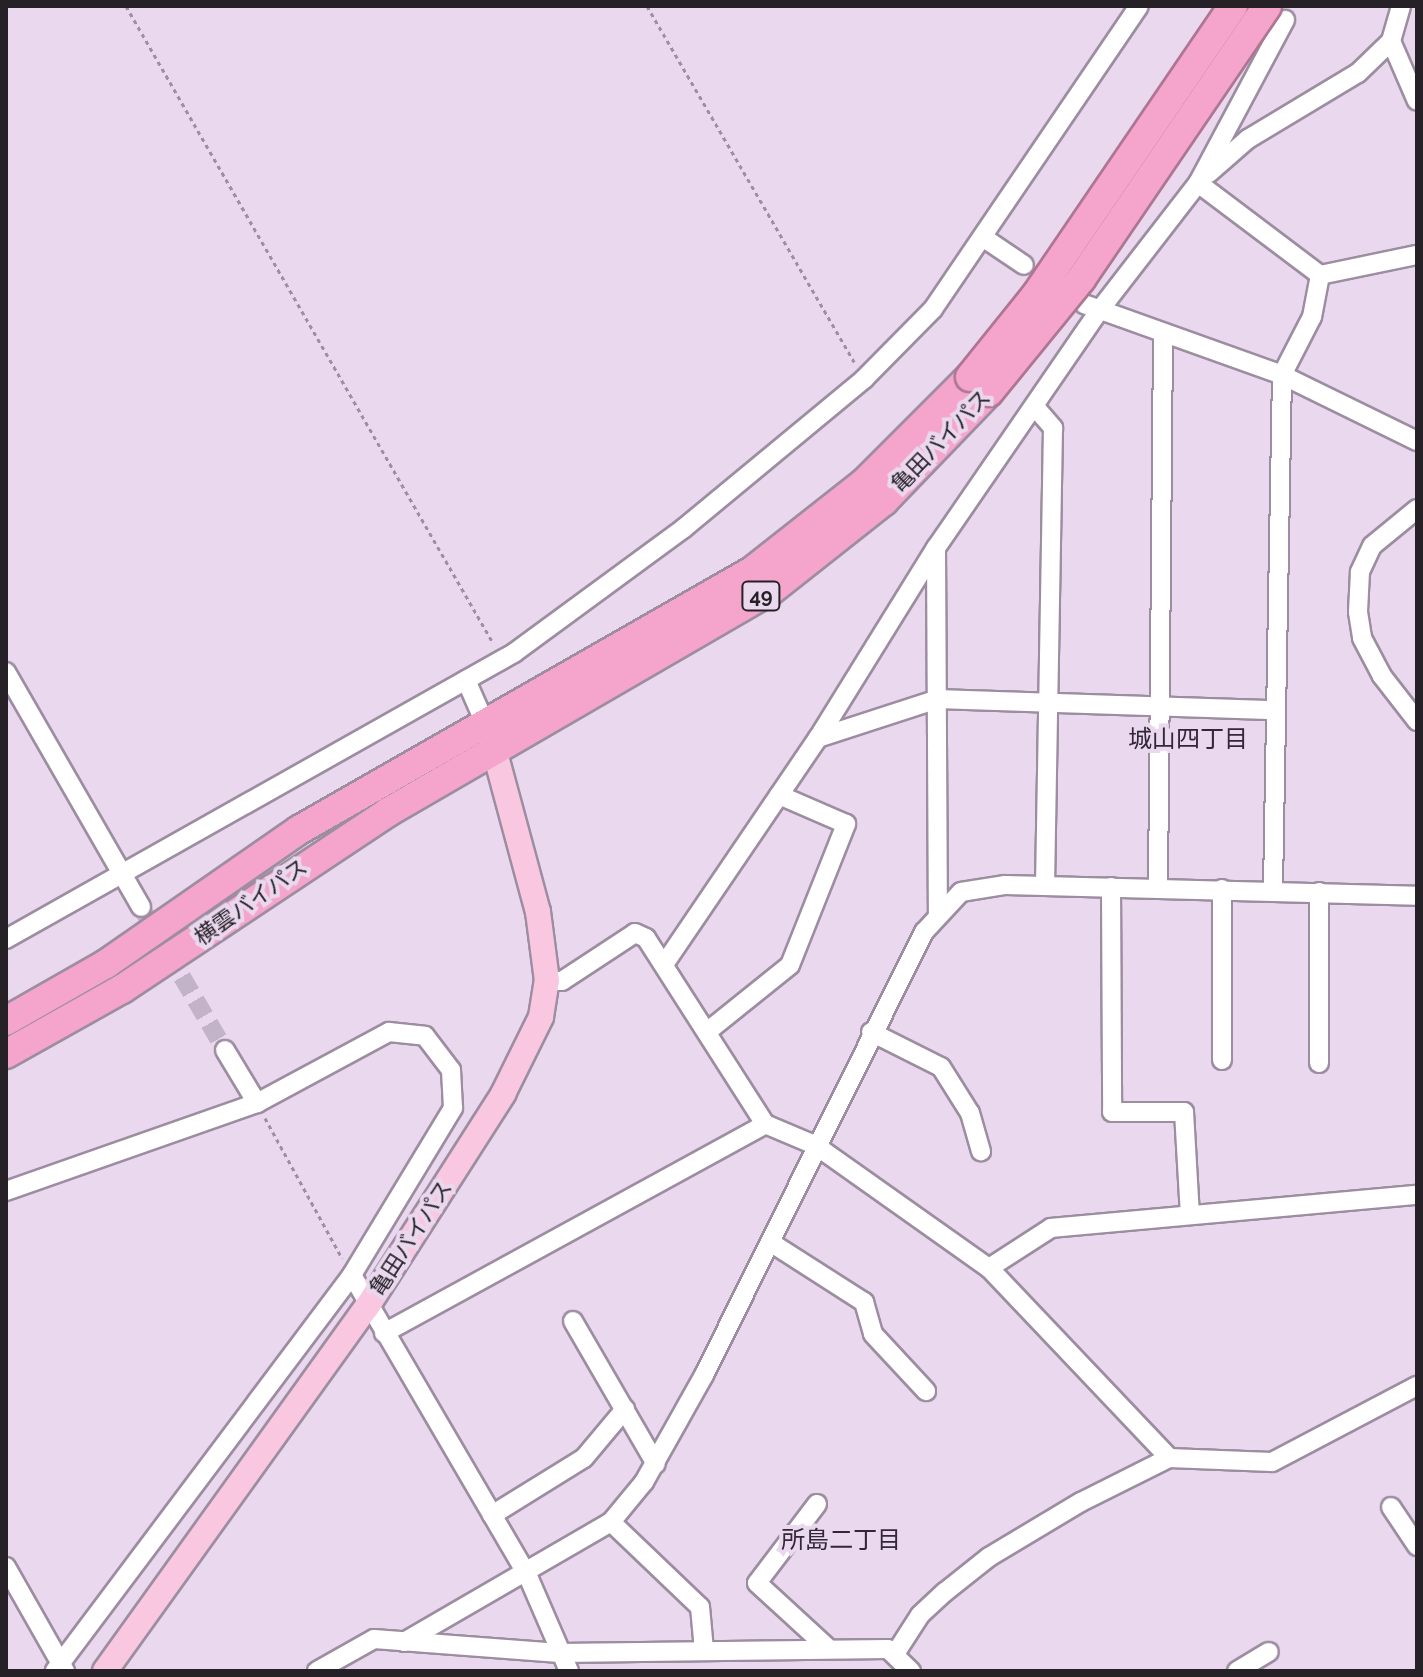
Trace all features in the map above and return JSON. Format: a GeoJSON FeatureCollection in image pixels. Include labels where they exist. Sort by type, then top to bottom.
{"type":"FeatureCollection","features":[{"type":"Feature","properties":{"kind":"highway","name":"亀田バイパス"},"geometry":{"type":"LineString","coordinates":[[484,721],[752,571],[865,482],[980,385],[1036,295],[1233,6]]}},
{"type":"Feature","properties":{"kind":"highway","name":"亀田バイパス"},"geometry":{"type":"LineString","coordinates":[[496,750],[770,591],[884,501],[980,385],[1081,279],[1276,13]]}},
{"type":"Feature","properties":{"kind":"highway","name":"横雲バイパス"},"geometry":{"type":"LineString","coordinates":[[6,1021],[117,957],[299,830],[484,721]]}},
{"type":"Feature","properties":{"kind":"highway","name":"横雲バイパス"},"geometry":{"type":"LineString","coordinates":[[6,1054],[122,989],[318,856],[496,750]]}},
{"type":"Feature","properties":{"kind":"main road","name":"亀田バイパス"},"geometry":{"type":"LineString","coordinates":[[105,1671],[367,1307],[503,1094],[541,1017],[547,981],[538,912],[496,750],[484,721]]}},
{"type":"Feature","properties":{"kind":"street"},"geometry":{"type":"LineString","coordinates":[[6,939],[514,653],[684,528],[864,379],[933,309],[1139,6]]}},
{"type":"Feature","properties":{"kind":"street"},"geometry":{"type":"LineString","coordinates":[[665,963],[818,738],[936,548],[1035,407],[1091,307],[1198,183],[1248,139],[1358,73],[1391,41],[1401,6]]}},
{"type":"Feature","properties":{"kind":"street"},"geometry":{"type":"LineString","coordinates":[[1198,183],[1276,13]]}},
{"type":"Feature","properties":{"kind":"street"},"geometry":{"type":"LineString","coordinates":[[1391,41],[1417,101]]}},
{"type":"Feature","properties":{"kind":"street"},"geometry":{"type":"LineString","coordinates":[[1198,183],[1320,275],[1417,255]]}},
{"type":"Feature","properties":{"kind":"street"},"geometry":{"type":"LineString","coordinates":[[984,238],[1024,265]]}},
{"type":"Feature","properties":{"kind":"street"},"geometry":{"type":"LineString","coordinates":[[1273,889],[1282,375],[1312,317],[1320,275]]}},
{"type":"Feature","properties":{"kind":"street"},"geometry":{"type":"LineString","coordinates":[[1091,307],[1163,336],[1282,375],[1417,441]]}},
{"type":"Feature","properties":{"kind":"street"},"geometry":{"type":"LineString","coordinates":[[1158,888],[1157,706],[1163,336]]}},
{"type":"Feature","properties":{"kind":"street"},"geometry":{"type":"LineString","coordinates":[[1035,407],[1053,428],[1045,886]]}},
{"type":"Feature","properties":{"kind":"street"},"geometry":{"type":"LineString","coordinates":[[1417,509],[1372,546],[1360,572],[1358,612],[1362,638],[1382,676],[1417,721]]}},
{"type":"Feature","properties":{"kind":"street"},"geometry":{"type":"LineString","coordinates":[[936,548],[938,916]]}},
{"type":"Feature","properties":{"kind":"street"},"geometry":{"type":"LineString","coordinates":[[6,672],[141,907]]}},
{"type":"Feature","properties":{"kind":"street"},"geometry":{"type":"LineString","coordinates":[[466,680],[484,721]]}},
{"type":"Feature","properties":{"kind":"street"},"geometry":{"type":"LineString","coordinates":[[818,738],[938,699],[1274,710]]}},
{"type":"Feature","properties":{"kind":"street"},"geometry":{"type":"LineString","coordinates":[[708,1031],[790,965],[846,824],[779,795]]}},
{"type":"Feature","properties":{"kind":"street"},"geometry":{"type":"LineString","coordinates":[[404,1642],[527,1574],[611,1522],[656,1464],[770,1242],[871,1032],[938,916],[961,892],[1045,886],[1273,889],[1417,896]]}},
{"type":"Feature","properties":{"kind":"street"},"geometry":{"type":"LineString","coordinates":[[1111,887],[1112,1112],[1184,1112],[1190,1215]]}},
{"type":"Feature","properties":{"kind":"street"},"geometry":{"type":"LineString","coordinates":[[1222,889],[1222,1060]]}},
{"type":"Feature","properties":{"kind":"street"},"geometry":{"type":"LineString","coordinates":[[1319,892],[1319,1063]]}},
{"type":"Feature","properties":{"kind":"street"},"geometry":{"type":"LineString","coordinates":[[547,981],[562,981],[635,933],[646,938],[665,963],[765,1124],[815,1145],[989,1268],[1169,1458]]}},
{"type":"Feature","properties":{"kind":"street"},"geometry":{"type":"LineString","coordinates":[[6,1191],[257,1103],[389,1032],[425,1036],[451,1070],[453,1108],[352,1275],[60,1669],[6,1567]]}},
{"type":"Feature","properties":{"kind":"street"},"geometry":{"type":"LineString","coordinates":[[871,1032],[941,1067],[970,1113],[981,1151]]}},
{"type":"Feature","properties":{"kind":"street"},"geometry":{"type":"LineString","coordinates":[[225,1050],[257,1103]]}},
{"type":"Feature","properties":{"kind":"street"},"geometry":{"type":"LineString","coordinates":[[384,1333],[765,1124]]}},
{"type":"Feature","properties":{"kind":"street"},"geometry":{"type":"LineString","coordinates":[[989,1268],[1051,1228],[1417,1195]]}},
{"type":"Feature","properties":{"kind":"street"},"geometry":{"type":"LineString","coordinates":[[770,1242],[864,1302],[873,1334],[926,1391]]}},
{"type":"Feature","properties":{"kind":"street"},"geometry":{"type":"LineString","coordinates":[[352,1275],[367,1307],[527,1574],[569,1671]]}},
{"type":"Feature","properties":{"kind":"street"},"geometry":{"type":"LineString","coordinates":[[573,1321],[656,1464]]}},
{"type":"Feature","properties":{"kind":"street"},"geometry":{"type":"LineString","coordinates":[[895,1654],[920,1615],[989,1557],[1169,1458],[1272,1462],[1417,1386]]}},
{"type":"Feature","properties":{"kind":"street"},"geometry":{"type":"LineString","coordinates":[[492,1515],[584,1458],[625,1409]]}},
{"type":"Feature","properties":{"kind":"street"},"geometry":{"type":"LineString","coordinates":[[817,1504],[757,1583],[828,1648]]}},
{"type":"Feature","properties":{"kind":"street"},"geometry":{"type":"LineString","coordinates":[[1391,1507],[1417,1546]]}},
{"type":"Feature","properties":{"kind":"street"},"geometry":{"type":"LineString","coordinates":[[611,1522],[700,1607],[704,1650]]}},
{"type":"Feature","properties":{"kind":"street"},"geometry":{"type":"LineString","coordinates":[[317,1671],[374,1639],[559,1653],[888,1649],[911,1671]]}},
{"type":"Feature","properties":{"kind":"street"},"geometry":{"type":"LineString","coordinates":[[1237,1671],[1269,1652]]}},
{"type":"Feature","properties":{"kind":"path"},"geometry":{"type":"LineString","coordinates":[[126,6],[490,641],[514,653]]}},
{"type":"Feature","properties":{"kind":"path"},"geometry":{"type":"LineString","coordinates":[[647,6],[864,379]]}},
{"type":"Feature","properties":{"kind":"path"},"geometry":{"type":"LineString","coordinates":[[257,1103],[352,1275]]}},
{"type":"Feature","properties":{"kind":"tunnel"},"geometry":{"type":"LineString","coordinates":[[141,907],[225,1050]]}},
{"type":"Feature","properties":{"kind":"district","name":"城山四丁目"},"geometry":{"type":"Point","coordinates":[1188,739]}},
{"type":"Feature","properties":{"kind":"district","name":"所島二丁目"},"geometry":{"type":"Point","coordinates":[841,1540]}}]}
